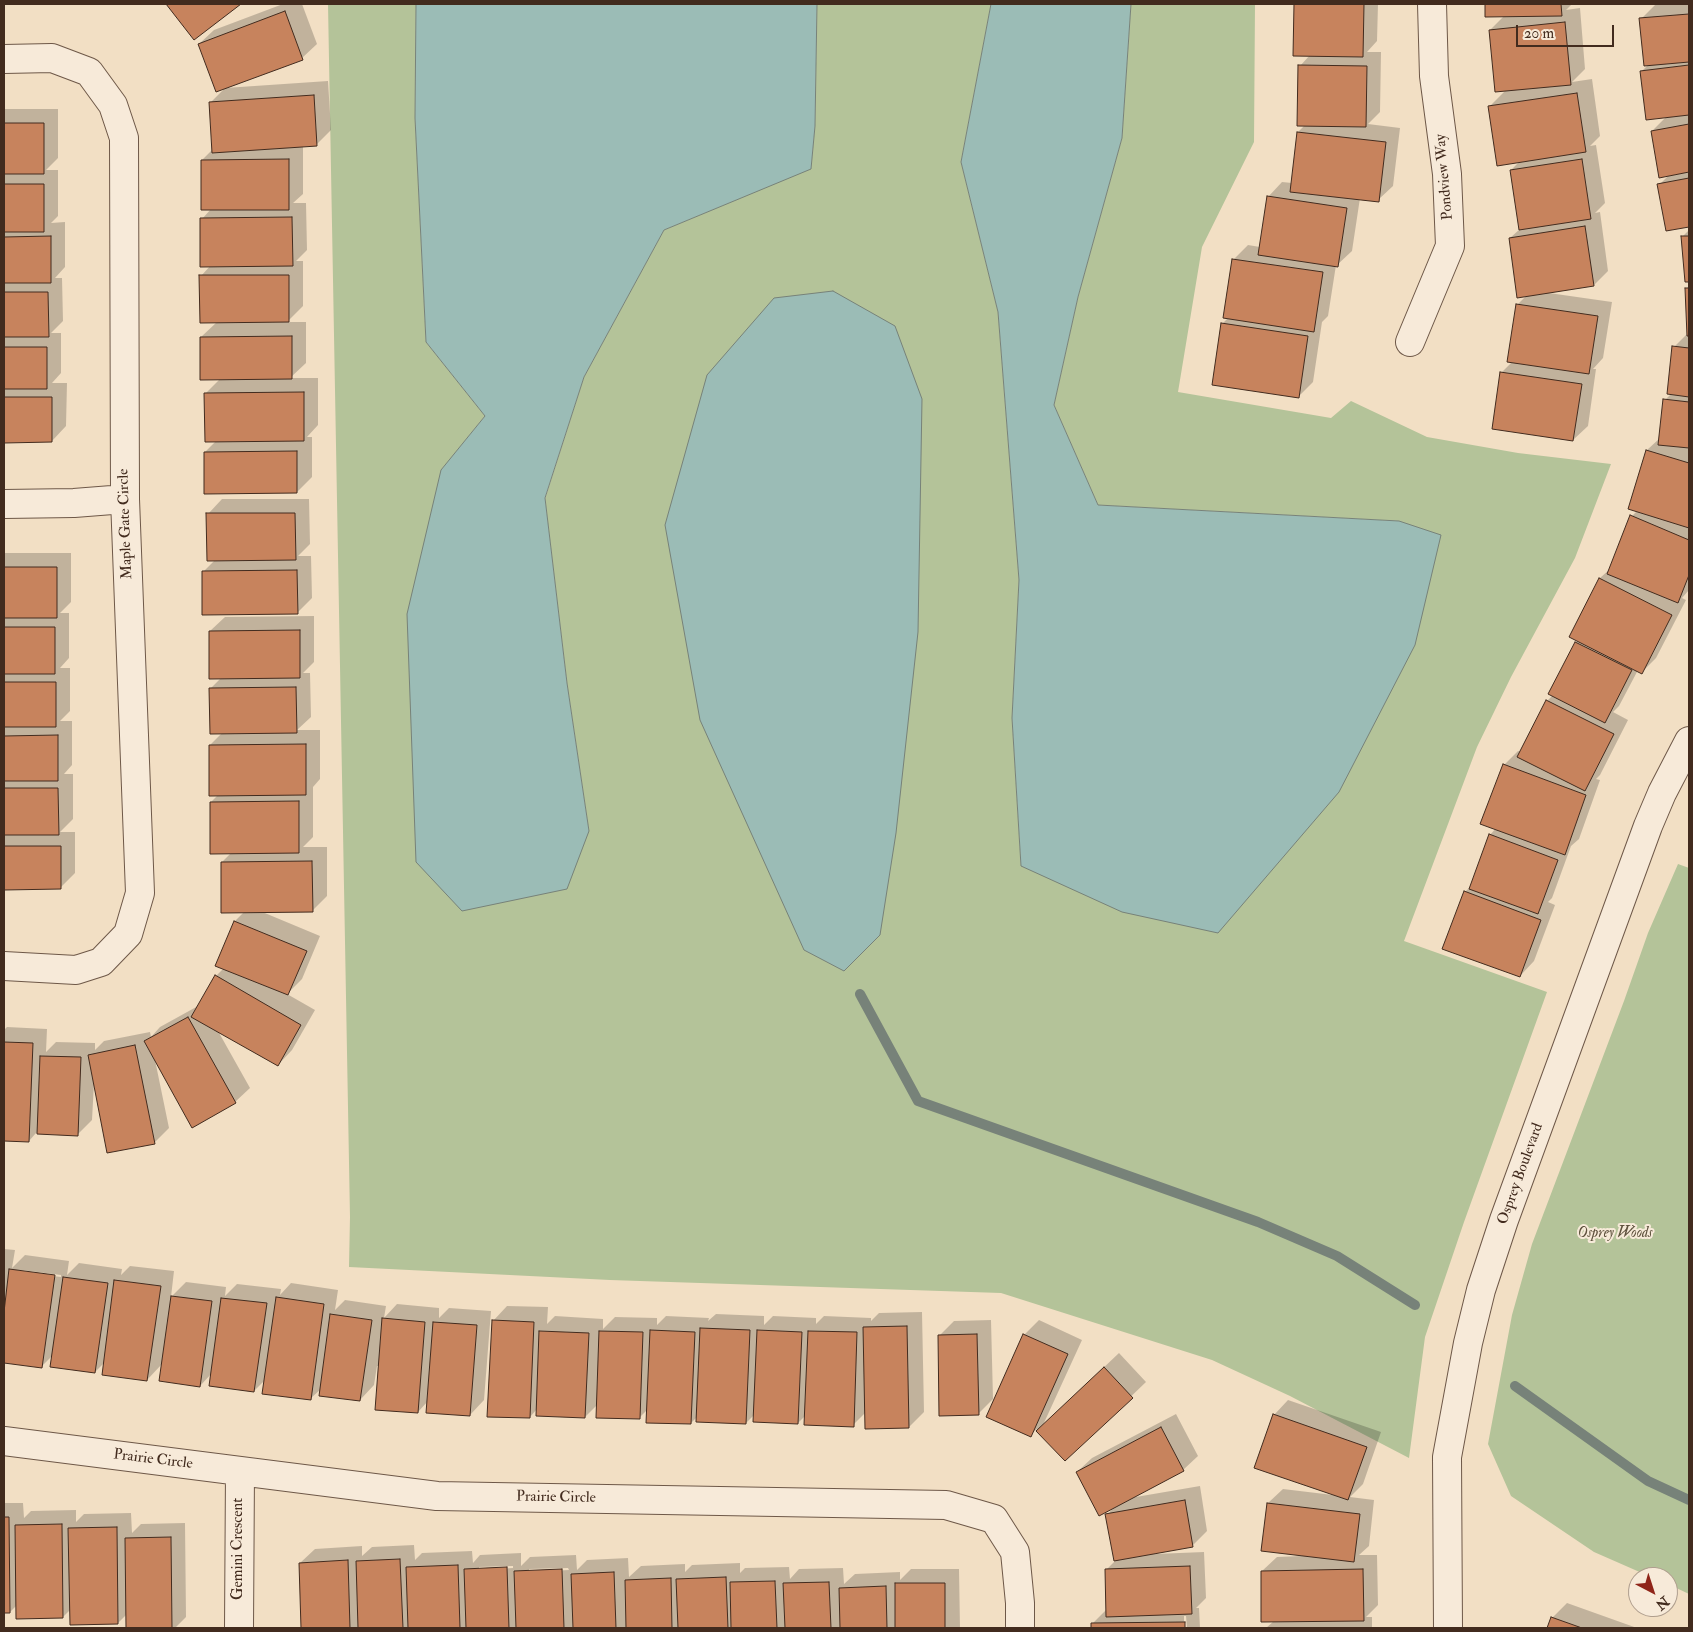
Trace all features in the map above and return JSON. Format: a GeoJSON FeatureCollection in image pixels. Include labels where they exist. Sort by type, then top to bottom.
{"type":"FeatureCollection","features":[{"type":"Feature","properties":{"kind":"street","name":"Pondview Way"},"geometry":{"type":"LineString","coordinates":[[1410,342],[1450,246],[1447,174],[1434,76],[1432,4]]}},
{"type":"Feature","properties":{"kind":"street","name":"Maple Gate Circle"},"geometry":{"type":"LineString","coordinates":[[4,59],[52,58],[89,72],[113,105],[124,138],[125,499],[140,893],[128,934],[101,962],[76,970],[4,966]]}},
{"type":"Feature","properties":{"kind":"street"},"geometry":{"type":"LineString","coordinates":[[4,504],[74,503],[125,499]]}},
{"type":"Feature","properties":{"kind":"street","name":"Osprey Boulevard"},"geometry":{"type":"LineString","coordinates":[[1448,1628],[1447,1465],[1468,1343],[1481,1290],[1504,1220],[1648,826],[1662,793],[1689,741]]}},
{"type":"Feature","properties":{"kind":"street","name":"Prairie Circle"},"geometry":{"type":"LineString","coordinates":[[4,1441],[437,1496],[946,1504],[994,1519],[1015,1552],[1020,1603],[1020,1628]]}},
{"type":"Feature","properties":{"kind":"street","name":"Gemini Crescent"},"geometry":{"type":"LineString","coordinates":[[239,1628],[240,1471]]}},
{"type":"Feature","properties":{"kind":"green space"},"geometry":{"type":"Polygon","coordinates":[[[328,4],[416,4],[415,118],[426,342],[485,416],[441,471],[589,831],[567,683],[545,499],[584,377],[664,230],[811,168],[815,125],[817,4],[991,4],[961,162],[998,312],[1019,580],[1012,718],[1021,866],[1399,521],[1098,505],[1054,405],[1078,297],[1122,138],[1131,4],[1255,4],[1254,142],[1202,247],[1178,392],[1331,418],[1351,401],[1427,437],[1518,453],[1611,464],[1575,558],[1511,677],[1477,747],[1404,941],[1547,992],[1464,1222],[1425,1337],[1409,1458],[1290,1396],[1212,1360],[1001,1293],[610,1280],[349,1267],[350,1217],[328,4]]]}},
{"type":"Feature","properties":{"kind":"green space","name":"Osprey Woods"},"geometry":{"type":"Polygon","coordinates":[[[1678,864],[1689,868],[1689,1594],[1678,1589],[1678,1567],[1628,1567],[1594,1552],[1511,1496],[1488,1444],[1512,1315],[1532,1244],[1648,933],[1678,864]]]}},
{"type":"Feature","properties":{"kind":"water"},"geometry":{"type":"Polygon","coordinates":[[[416,4],[817,4],[815,126],[811,169],[664,230],[584,377],[545,498],[567,683],[589,831],[567,889],[462,911],[416,862],[407,614],[441,470],[485,416],[426,342],[415,118],[416,4]]]}},
{"type":"Feature","properties":{"kind":"water"},"geometry":{"type":"Polygon","coordinates":[[[991,4],[1131,4],[1122,138],[1078,297],[1054,405],[1098,505],[1399,521],[1441,535],[1415,645],[1339,792],[1218,933],[1122,912],[1021,866],[1012,718],[1019,580],[998,312],[961,162],[991,4]]]}},
{"type":"Feature","properties":{"kind":"water"},"geometry":{"type":"Polygon","coordinates":[[[833,291],[895,326],[922,399],[918,632],[896,833],[880,935],[844,971],[804,950],[700,720],[665,525],[707,375],[774,298],[833,291]]]}},
{"type":"Feature","properties":{"kind":"building"},"geometry":{"type":"Polygon","coordinates":[[[166,4],[241,4],[194,40],[166,4]]]}},
{"type":"Feature","properties":{"kind":"building"},"geometry":{"type":"Polygon","coordinates":[[[1294,4],[1364,4],[1363,57],[1293,56],[1294,4]]]}},
{"type":"Feature","properties":{"kind":"building"},"geometry":{"type":"Polygon","coordinates":[[[1485,4],[1561,4],[1562,16],[1485,17],[1485,4]]]}},
{"type":"Feature","properties":{"kind":"building"},"geometry":{"type":"Polygon","coordinates":[[[285,11],[303,60],[216,92],[198,44],[285,11]]]}},
{"type":"Feature","properties":{"kind":"building"},"geometry":{"type":"Polygon","coordinates":[[[1689,14],[1689,62],[1644,66],[1639,18],[1689,14]]]}},
{"type":"Feature","properties":{"kind":"building"},"geometry":{"type":"Polygon","coordinates":[[[1565,22],[1571,85],[1495,92],[1489,30],[1565,22]]]}},
{"type":"Feature","properties":{"kind":"building"},"geometry":{"type":"Polygon","coordinates":[[[1298,65],[1367,66],[1366,127],[1297,126],[1298,65]]]}},
{"type":"Feature","properties":{"kind":"building"},"geometry":{"type":"Polygon","coordinates":[[[1689,65],[1689,115],[1646,120],[1640,71],[1689,65]]]}},
{"type":"Feature","properties":{"kind":"building"},"geometry":{"type":"Polygon","coordinates":[[[1577,93],[1586,152],[1497,166],[1488,106],[1577,93]]]}},
{"type":"Feature","properties":{"kind":"building"},"geometry":{"type":"Polygon","coordinates":[[[314,95],[317,146],[212,153],[209,102],[314,95]]]}},
{"type":"Feature","properties":{"kind":"building"},"geometry":{"type":"Polygon","coordinates":[[[4,123],[44,123],[44,174],[4,174],[4,123]]]}},
{"type":"Feature","properties":{"kind":"building"},"geometry":{"type":"Polygon","coordinates":[[[1689,124],[1689,172],[1659,178],[1651,131],[1689,124]]]}},
{"type":"Feature","properties":{"kind":"building"},"geometry":{"type":"Polygon","coordinates":[[[1297,132],[1386,142],[1379,202],[1290,192],[1297,132]]]}},
{"type":"Feature","properties":{"kind":"building"},"geometry":{"type":"Polygon","coordinates":[[[289,159],[289,210],[201,210],[201,160],[289,159]]]}},
{"type":"Feature","properties":{"kind":"building"},"geometry":{"type":"Polygon","coordinates":[[[1582,159],[1591,219],[1519,230],[1510,170],[1582,159]]]}},
{"type":"Feature","properties":{"kind":"building"},"geometry":{"type":"Polygon","coordinates":[[[1689,178],[1689,227],[1666,231],[1657,184],[1689,178]]]}},
{"type":"Feature","properties":{"kind":"building"},"geometry":{"type":"Polygon","coordinates":[[[4,184],[44,184],[44,232],[4,232],[4,184]]]}},
{"type":"Feature","properties":{"kind":"building"},"geometry":{"type":"Polygon","coordinates":[[[1267,196],[1347,208],[1338,267],[1258,255],[1267,196]]]}},
{"type":"Feature","properties":{"kind":"building"},"geometry":{"type":"Polygon","coordinates":[[[292,217],[293,266],[200,267],[200,218],[292,217]]]}},
{"type":"Feature","properties":{"kind":"building"},"geometry":{"type":"Polygon","coordinates":[[[1585,226],[1594,286],[1517,298],[1509,238],[1585,226]]]}},
{"type":"Feature","properties":{"kind":"building"},"geometry":{"type":"Polygon","coordinates":[[[51,236],[51,283],[4,283],[4,237],[51,236]]]}},
{"type":"Feature","properties":{"kind":"building"},"geometry":{"type":"Polygon","coordinates":[[[1681,236],[1689,236],[1689,282],[1685,282],[1681,236]]]}},
{"type":"Feature","properties":{"kind":"building"},"geometry":{"type":"Polygon","coordinates":[[[1232,259],[1323,272],[1314,332],[1223,318],[1232,259]]]}},
{"type":"Feature","properties":{"kind":"building"},"geometry":{"type":"Polygon","coordinates":[[[199,275],[289,275],[289,322],[200,323],[199,275]]]}},
{"type":"Feature","properties":{"kind":"building"},"geometry":{"type":"Polygon","coordinates":[[[1685,288],[1689,288],[1689,336],[1687,336],[1685,288]]]}},
{"type":"Feature","properties":{"kind":"building"},"geometry":{"type":"Polygon","coordinates":[[[4,292],[48,292],[49,337],[4,337],[4,292]]]}},
{"type":"Feature","properties":{"kind":"building"},"geometry":{"type":"Polygon","coordinates":[[[1516,304],[1598,316],[1589,374],[1507,362],[1516,304]]]}},
{"type":"Feature","properties":{"kind":"building"},"geometry":{"type":"Polygon","coordinates":[[[1221,323],[1308,336],[1299,398],[1212,385],[1221,323]]]}},
{"type":"Feature","properties":{"kind":"building"},"geometry":{"type":"Polygon","coordinates":[[[292,336],[292,379],[200,380],[200,337],[292,336]]]}},
{"type":"Feature","properties":{"kind":"building"},"geometry":{"type":"Polygon","coordinates":[[[1672,346],[1689,348],[1689,397],[1667,394],[1672,346]]]}},
{"type":"Feature","properties":{"kind":"building"},"geometry":{"type":"Polygon","coordinates":[[[4,347],[47,347],[47,389],[4,389],[4,347]]]}},
{"type":"Feature","properties":{"kind":"building"},"geometry":{"type":"Polygon","coordinates":[[[1500,372],[1582,384],[1573,441],[1492,429],[1500,372]]]}},
{"type":"Feature","properties":{"kind":"building"},"geometry":{"type":"Polygon","coordinates":[[[304,392],[304,441],[205,442],[204,393],[304,392]]]}},
{"type":"Feature","properties":{"kind":"building"},"geometry":{"type":"Polygon","coordinates":[[[4,397],[52,397],[52,442],[4,443],[4,397]]]}},
{"type":"Feature","properties":{"kind":"building"},"geometry":{"type":"Polygon","coordinates":[[[1663,399],[1689,402],[1689,448],[1658,445],[1663,399]]]}},
{"type":"Feature","properties":{"kind":"building"},"geometry":{"type":"Polygon","coordinates":[[[1646,450],[1689,463],[1689,528],[1628,509],[1646,450]]]}},
{"type":"Feature","properties":{"kind":"building"},"geometry":{"type":"Polygon","coordinates":[[[297,451],[297,493],[204,494],[204,452],[297,451]]]}},
{"type":"Feature","properties":{"kind":"building"},"geometry":{"type":"Polygon","coordinates":[[[206,513],[295,513],[296,560],[207,561],[206,513]]]}},
{"type":"Feature","properties":{"kind":"building"},"geometry":{"type":"Polygon","coordinates":[[[1630,515],[1689,540],[1689,575],[1678,603],[1607,574],[1630,515]]]}},
{"type":"Feature","properties":{"kind":"building"},"geometry":{"type":"Polygon","coordinates":[[[4,567],[57,567],[57,618],[4,618],[4,567]]]}},
{"type":"Feature","properties":{"kind":"building"},"geometry":{"type":"Polygon","coordinates":[[[297,570],[298,614],[202,615],[202,571],[297,570]]]}},
{"type":"Feature","properties":{"kind":"building"},"geometry":{"type":"Polygon","coordinates":[[[1599,578],[1672,615],[1642,674],[1569,637],[1599,578]]]}},
{"type":"Feature","properties":{"kind":"building"},"geometry":{"type":"Polygon","coordinates":[[[4,627],[55,627],[55,674],[4,674],[4,627]]]}},
{"type":"Feature","properties":{"kind":"building"},"geometry":{"type":"Polygon","coordinates":[[[300,630],[300,678],[209,679],[209,631],[300,630]]]}},
{"type":"Feature","properties":{"kind":"building"},"geometry":{"type":"Polygon","coordinates":[[[1575,642],[1632,670],[1605,723],[1548,694],[1575,642]]]}},
{"type":"Feature","properties":{"kind":"building"},"geometry":{"type":"Polygon","coordinates":[[[4,682],[56,682],[56,727],[4,727],[4,682]]]}},
{"type":"Feature","properties":{"kind":"building"},"geometry":{"type":"Polygon","coordinates":[[[296,687],[297,733],[210,734],[209,688],[296,687]]]}},
{"type":"Feature","properties":{"kind":"building"},"geometry":{"type":"Polygon","coordinates":[[[1546,700],[1614,734],[1585,791],[1517,757],[1546,700]]]}},
{"type":"Feature","properties":{"kind":"building"},"geometry":{"type":"Polygon","coordinates":[[[58,735],[58,781],[4,781],[4,736],[58,735]]]}},
{"type":"Feature","properties":{"kind":"building"},"geometry":{"type":"Polygon","coordinates":[[[306,744],[306,795],[209,796],[209,745],[306,744]]]}},
{"type":"Feature","properties":{"kind":"building"},"geometry":{"type":"Polygon","coordinates":[[[1503,764],[1586,795],[1565,855],[1480,824],[1503,764]]]}},
{"type":"Feature","properties":{"kind":"building"},"geometry":{"type":"Polygon","coordinates":[[[4,788],[58,788],[59,835],[4,835],[4,788]]]}},
{"type":"Feature","properties":{"kind":"building"},"geometry":{"type":"Polygon","coordinates":[[[299,801],[299,853],[210,854],[210,802],[299,801]]]}},
{"type":"Feature","properties":{"kind":"building"},"geometry":{"type":"Polygon","coordinates":[[[1489,834],[1558,860],[1538,914],[1469,889],[1489,834]]]}},
{"type":"Feature","properties":{"kind":"building"},"geometry":{"type":"Polygon","coordinates":[[[4,846],[61,846],[61,889],[4,890],[4,846]]]}},
{"type":"Feature","properties":{"kind":"building"},"geometry":{"type":"Polygon","coordinates":[[[312,861],[313,912],[221,913],[221,862],[312,861]]]}},
{"type":"Feature","properties":{"kind":"building"},"geometry":{"type":"Polygon","coordinates":[[[1464,891],[1541,920],[1520,977],[1442,949],[1464,891]]]}},
{"type":"Feature","properties":{"kind":"building"},"geometry":{"type":"Polygon","coordinates":[[[234,921],[307,951],[288,995],[215,966],[234,921]]]}},
{"type":"Feature","properties":{"kind":"building"},"geometry":{"type":"Polygon","coordinates":[[[215,975],[301,1025],[278,1066],[191,1017],[215,975]]]}},
{"type":"Feature","properties":{"kind":"building"},"geometry":{"type":"Polygon","coordinates":[[[188,1017],[236,1103],[192,1128],[144,1041],[188,1017]]]}},
{"type":"Feature","properties":{"kind":"building"},"geometry":{"type":"Polygon","coordinates":[[[4,1042],[33,1043],[29,1142],[4,1141],[4,1042]]]}},
{"type":"Feature","properties":{"kind":"building"},"geometry":{"type":"Polygon","coordinates":[[[135,1045],[155,1144],[107,1153],[88,1055],[135,1045]]]}},
{"type":"Feature","properties":{"kind":"building"},"geometry":{"type":"Polygon","coordinates":[[[40,1056],[81,1057],[78,1136],[37,1134],[40,1056]]]}},
{"type":"Feature","properties":{"kind":"building"},"geometry":{"type":"Polygon","coordinates":[[[9,1269],[55,1275],[42,1368],[4,1363],[4,1312],[9,1269]]]}},
{"type":"Feature","properties":{"kind":"building"},"geometry":{"type":"Polygon","coordinates":[[[63,1277],[108,1283],[95,1373],[50,1367],[63,1277]]]}},
{"type":"Feature","properties":{"kind":"building"},"geometry":{"type":"Polygon","coordinates":[[[114,1280],[161,1286],[147,1381],[102,1375],[114,1280]]]}},
{"type":"Feature","properties":{"kind":"building"},"geometry":{"type":"Polygon","coordinates":[[[171,1296],[212,1301],[200,1387],[159,1381],[171,1296]]]}},
{"type":"Feature","properties":{"kind":"building"},"geometry":{"type":"Polygon","coordinates":[[[276,1297],[324,1304],[311,1400],[262,1394],[276,1297]]]}},
{"type":"Feature","properties":{"kind":"building"},"geometry":{"type":"Polygon","coordinates":[[[221,1298],[267,1303],[254,1392],[209,1386],[221,1298]]]}},
{"type":"Feature","properties":{"kind":"building"},"geometry":{"type":"Polygon","coordinates":[[[330,1314],[372,1320],[360,1401],[319,1396],[330,1314]]]}},
{"type":"Feature","properties":{"kind":"building"},"geometry":{"type":"Polygon","coordinates":[[[382,1318],[425,1322],[418,1413],[375,1410],[382,1318]]]}},
{"type":"Feature","properties":{"kind":"building"},"geometry":{"type":"Polygon","coordinates":[[[492,1320],[534,1322],[530,1418],[487,1417],[492,1320]]]}},
{"type":"Feature","properties":{"kind":"building"},"geometry":{"type":"Polygon","coordinates":[[[433,1322],[477,1325],[470,1416],[426,1413],[433,1322]]]}},
{"type":"Feature","properties":{"kind":"building"},"geometry":{"type":"Polygon","coordinates":[[[907,1326],[909,1428],[865,1429],[863,1327],[907,1326]]]}},
{"type":"Feature","properties":{"kind":"building"},"geometry":{"type":"Polygon","coordinates":[[[700,1328],[750,1330],[746,1424],[696,1422],[700,1328]]]}},
{"type":"Feature","properties":{"kind":"building"},"geometry":{"type":"Polygon","coordinates":[[[650,1330],[695,1332],[691,1424],[646,1423],[650,1330]]]}},
{"type":"Feature","properties":{"kind":"building"},"geometry":{"type":"Polygon","coordinates":[[[757,1330],[802,1332],[798,1424],[753,1422],[757,1330]]]}},
{"type":"Feature","properties":{"kind":"building"},"geometry":{"type":"Polygon","coordinates":[[[539,1331],[589,1333],[585,1418],[536,1416],[539,1331]]]}},
{"type":"Feature","properties":{"kind":"building"},"geometry":{"type":"Polygon","coordinates":[[[599,1331],[643,1332],[640,1419],[596,1418],[599,1331]]]}},
{"type":"Feature","properties":{"kind":"building"},"geometry":{"type":"Polygon","coordinates":[[[808,1331],[857,1332],[854,1427],[804,1425],[808,1331]]]}},
{"type":"Feature","properties":{"kind":"building"},"geometry":{"type":"Polygon","coordinates":[[[977,1334],[979,1415],[939,1416],[938,1335],[977,1334]]]}},
{"type":"Feature","properties":{"kind":"building"},"geometry":{"type":"Polygon","coordinates":[[[1023,1334],[1068,1354],[1031,1437],[986,1417],[1023,1334]]]}},
{"type":"Feature","properties":{"kind":"building"},"geometry":{"type":"Polygon","coordinates":[[[1104,1367],[1133,1398],[1065,1461],[1036,1431],[1104,1367]]]}},
{"type":"Feature","properties":{"kind":"building"},"geometry":{"type":"Polygon","coordinates":[[[1273,1414],[1367,1447],[1348,1500],[1254,1468],[1273,1414]]]}},
{"type":"Feature","properties":{"kind":"building"},"geometry":{"type":"Polygon","coordinates":[[[1161,1427],[1184,1471],[1099,1516],[1076,1472],[1161,1427]]]}},
{"type":"Feature","properties":{"kind":"building"},"geometry":{"type":"Polygon","coordinates":[[[1185,1500],[1193,1547],[1114,1561],[1105,1514],[1185,1500]]]}},
{"type":"Feature","properties":{"kind":"building"},"geometry":{"type":"Polygon","coordinates":[[[1267,1503],[1360,1514],[1354,1562],[1261,1551],[1267,1503]]]}},
{"type":"Feature","properties":{"kind":"building"},"geometry":{"type":"Polygon","coordinates":[[[4,1517],[9,1517],[10,1613],[4,1613],[4,1517]]]}},
{"type":"Feature","properties":{"kind":"building"},"geometry":{"type":"Polygon","coordinates":[[[62,1524],[63,1618],[16,1619],[15,1525],[62,1524]]]}},
{"type":"Feature","properties":{"kind":"building"},"geometry":{"type":"Polygon","coordinates":[[[117,1527],[118,1624],[70,1625],[68,1528],[117,1527]]]}},
{"type":"Feature","properties":{"kind":"building"},"geometry":{"type":"Polygon","coordinates":[[[171,1537],[172,1628],[126,1628],[125,1538],[171,1537]]]}},
{"type":"Feature","properties":{"kind":"building"},"geometry":{"type":"Polygon","coordinates":[[[400,1559],[403,1628],[358,1628],[356,1561],[400,1559]]]}},
{"type":"Feature","properties":{"kind":"building"},"geometry":{"type":"Polygon","coordinates":[[[348,1560],[350,1628],[301,1628],[299,1563],[348,1560]]]}},
{"type":"Feature","properties":{"kind":"building"},"geometry":{"type":"Polygon","coordinates":[[[458,1565],[460,1628],[408,1628],[406,1567],[458,1565]]]}},
{"type":"Feature","properties":{"kind":"building"},"geometry":{"type":"Polygon","coordinates":[[[1190,1566],[1192,1614],[1106,1617],[1105,1569],[1190,1566]]]}},
{"type":"Feature","properties":{"kind":"building"},"geometry":{"type":"Polygon","coordinates":[[[507,1567],[509,1628],[466,1628],[464,1569],[507,1567]]]}},
{"type":"Feature","properties":{"kind":"building"},"geometry":{"type":"Polygon","coordinates":[[[562,1569],[564,1628],[516,1628],[514,1571],[562,1569]]]}},
{"type":"Feature","properties":{"kind":"building"},"geometry":{"type":"Polygon","coordinates":[[[1363,1569],[1364,1621],[1261,1622],[1261,1571],[1363,1569]]]}},
{"type":"Feature","properties":{"kind":"building"},"geometry":{"type":"Polygon","coordinates":[[[614,1572],[616,1628],[573,1628],[571,1574],[614,1572]]]}},
{"type":"Feature","properties":{"kind":"building"},"geometry":{"type":"Polygon","coordinates":[[[726,1577],[728,1628],[678,1628],[676,1579],[726,1577]]]}},
{"type":"Feature","properties":{"kind":"building"},"geometry":{"type":"Polygon","coordinates":[[[671,1578],[672,1628],[626,1628],[625,1580],[671,1578]]]}},
{"type":"Feature","properties":{"kind":"building"},"geometry":{"type":"Polygon","coordinates":[[[775,1581],[777,1628],[731,1628],[730,1582],[775,1581]]]}},
{"type":"Feature","properties":{"kind":"building"},"geometry":{"type":"Polygon","coordinates":[[[829,1582],[831,1628],[785,1628],[783,1583],[829,1582]]]}},
{"type":"Feature","properties":{"kind":"building"},"geometry":{"type":"Polygon","coordinates":[[[895,1583],[945,1583],[945,1628],[895,1628],[895,1583]]]}},
{"type":"Feature","properties":{"kind":"building"},"geometry":{"type":"Polygon","coordinates":[[[886,1586],[887,1628],[840,1628],[839,1588],[886,1586]]]}},
{"type":"Feature","properties":{"kind":"building"},"geometry":{"type":"Polygon","coordinates":[[[1551,1617],[1582,1628],[1547,1628],[1551,1617]]]}},
{"type":"Feature","properties":{"kind":"building"},"geometry":{"type":"Polygon","coordinates":[[[1185,1622],[1185,1628],[1091,1628],[1091,1623],[1185,1622]]]}},
{"type":"Feature","properties":{"kind":"waterway"},"geometry":{"type":"LineString","coordinates":[[860,994],[918,1101],[1258,1222],[1337,1256],[1415,1305]]}},
{"type":"Feature","properties":{"kind":"waterway"},"geometry":{"type":"LineString","coordinates":[[1515,1386],[1648,1481],[1689,1500]]}}]}
